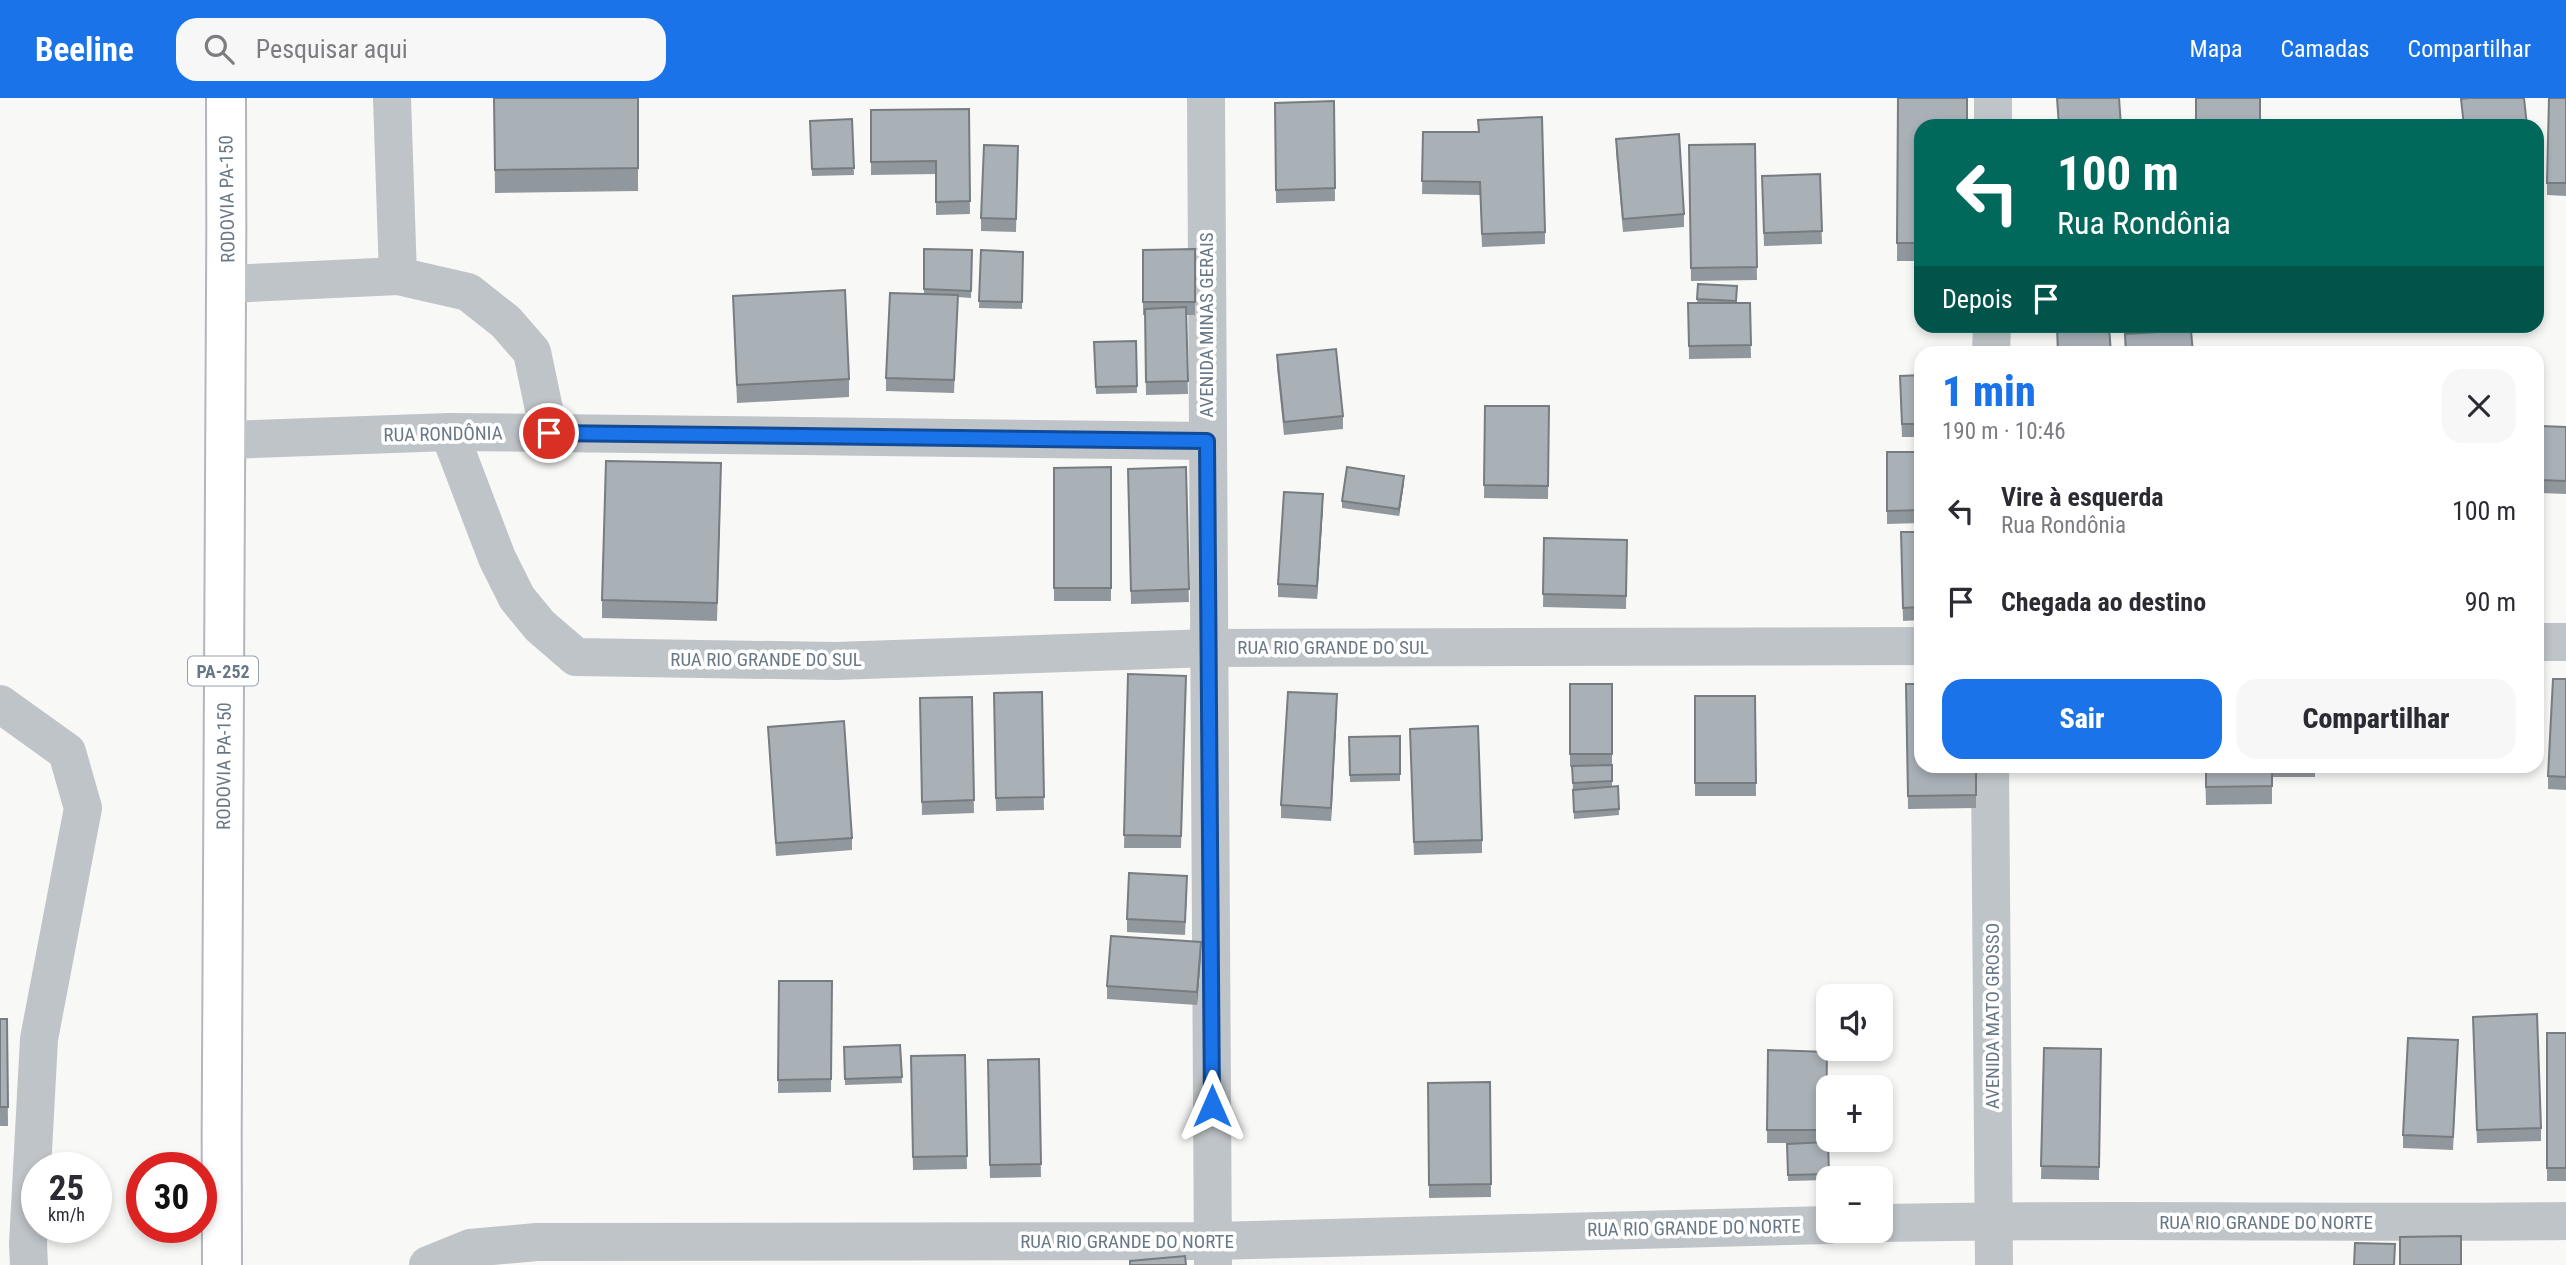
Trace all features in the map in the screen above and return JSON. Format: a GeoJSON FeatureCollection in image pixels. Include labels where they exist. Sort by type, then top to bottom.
{"type":"FeatureCollection","features":[{"type":"Feature","properties":{"kind":"highway","name":"RODOVIA PA-150"},"geometry":{"type":"LineString","coordinates":[[222,1265],[228,284],[226,98]]}},
{"type":"Feature","properties":{"kind":"street"},"geometry":{"type":"LineString","coordinates":[[392,98],[398,276]]}},
{"type":"Feature","properties":{"kind":"street","name":"AVENIDA MINAS GERAIS"},"geometry":{"type":"LineString","coordinates":[[1206,98],[1213,1253]]}},
{"type":"Feature","properties":{"kind":"street"},"geometry":{"type":"LineString","coordinates":[[1993,98],[1993,119]]}},
{"type":"Feature","properties":{"kind":"street"},"geometry":{"type":"LineString","coordinates":[[228,284],[398,276],[468,292],[506,322],[532,352],[549,433]]}},
{"type":"Feature","properties":{"kind":"street","name":"RUA RONDÔNIA"},"geometry":{"type":"LineString","coordinates":[[226,440],[449,432],[1207,441]]}},
{"type":"Feature","properties":{"kind":"street","name":"RUA RIO GRANDE DO SUL"},"geometry":{"type":"LineString","coordinates":[[449,432],[497,558],[517,598],[540,626],[576,657],[835,661],[1210,648],[1914,646]]}},
{"type":"Feature","properties":{"kind":"street"},"geometry":{"type":"LineString","coordinates":[[2544,642],[2566,642]]}},
{"type":"Feature","properties":{"kind":"street"},"geometry":{"type":"LineString","coordinates":[[0,704],[67,752],[83,808],[39,1039],[19,1251]]}},
{"type":"Feature","properties":{"kind":"street","name":"AVENIDA MATO GROSSO"},"geometry":{"type":"LineString","coordinates":[[1990,773],[1994,1265]]}},
{"type":"Feature","properties":{"kind":"street","name":"RUA RIO GRANDE DO NORTE"},"geometry":{"type":"LineString","coordinates":[[1893,1223],[2566,1221]]}},
{"type":"Feature","properties":{"kind":"street","name":"RUA RIO GRANDE DO NORTE"},"geometry":{"type":"LineString","coordinates":[[428,1265],[470,1248],[537,1242],[1213,1253],[1816,1226]]}},
{"type":"Feature","properties":{"kind":"building"},"geometry":{"type":"Polygon","coordinates":[[[494,98],[638,98],[638,168],[495,170],[494,98]]]}},
{"type":"Feature","properties":{"kind":"building"},"geometry":{"type":"Polygon","coordinates":[[[1898,98],[1967,98],[1967,119],[1914,119],[1914,243],[1897,243],[1898,98]]]}},
{"type":"Feature","properties":{"kind":"building"},"geometry":{"type":"Polygon","coordinates":[[[2057,98],[2119,98],[2120,119],[2058,119],[2057,98]]]}},
{"type":"Feature","properties":{"kind":"building"},"geometry":{"type":"Polygon","coordinates":[[[2196,98],[2260,98],[2260,119],[2196,119],[2196,98]]]}},
{"type":"Feature","properties":{"kind":"building"},"geometry":{"type":"Polygon","coordinates":[[[2524,98],[2526,119],[2463,119],[2461,99],[2524,98]]]}},
{"type":"Feature","properties":{"kind":"building"},"geometry":{"type":"Polygon","coordinates":[[[2549,98],[2566,98],[2566,183],[2547,183],[2549,98]]]}},
{"type":"Feature","properties":{"kind":"building"},"geometry":{"type":"Polygon","coordinates":[[[1334,101],[1335,188],[1276,190],[1275,103],[1334,101]]]}},
{"type":"Feature","properties":{"kind":"building"},"geometry":{"type":"Polygon","coordinates":[[[969,109],[970,201],[936,202],[936,161],[871,162],[871,110],[969,109]]]}},
{"type":"Feature","properties":{"kind":"building"},"geometry":{"type":"Polygon","coordinates":[[[1542,117],[1545,232],[1482,234],[1480,182],[1422,181],[1423,132],[1479,132],[1478,120],[1542,117]]]}},
{"type":"Feature","properties":{"kind":"building"},"geometry":{"type":"Polygon","coordinates":[[[852,119],[854,168],[812,169],[810,121],[852,119]]]}},
{"type":"Feature","properties":{"kind":"building"},"geometry":{"type":"Polygon","coordinates":[[[1679,134],[1684,214],[1623,219],[1616,139],[1679,134]]]}},
{"type":"Feature","properties":{"kind":"building"},"geometry":{"type":"Polygon","coordinates":[[[1755,144],[1757,267],[1691,268],[1689,145],[1755,144]]]}},
{"type":"Feature","properties":{"kind":"building"},"geometry":{"type":"Polygon","coordinates":[[[984,145],[1018,146],[1016,219],[981,218],[984,145]]]}},
{"type":"Feature","properties":{"kind":"building"},"geometry":{"type":"Polygon","coordinates":[[[1820,174],[1822,231],[1764,233],[1762,176],[1820,174]]]}},
{"type":"Feature","properties":{"kind":"building"},"geometry":{"type":"Polygon","coordinates":[[[924,249],[972,250],[971,291],[924,289],[924,249]]]}},
{"type":"Feature","properties":{"kind":"building"},"geometry":{"type":"Polygon","coordinates":[[[1195,249],[1195,302],[1143,302],[1143,250],[1195,249]]]}},
{"type":"Feature","properties":{"kind":"building"},"geometry":{"type":"Polygon","coordinates":[[[981,250],[1023,252],[1022,302],[979,301],[981,250]]]}},
{"type":"Feature","properties":{"kind":"building"},"geometry":{"type":"Polygon","coordinates":[[[1698,284],[1737,286],[1736,301],[1697,299],[1698,284]]]}},
{"type":"Feature","properties":{"kind":"building"},"geometry":{"type":"Polygon","coordinates":[[[845,290],[849,379],[737,385],[733,296],[845,290]]]}},
{"type":"Feature","properties":{"kind":"building"},"geometry":{"type":"Polygon","coordinates":[[[890,293],[958,295],[954,380],[886,378],[890,293]]]}},
{"type":"Feature","properties":{"kind":"building"},"geometry":{"type":"Polygon","coordinates":[[[1688,303],[1750,303],[1751,345],[1689,346],[1688,303]]]}},
{"type":"Feature","properties":{"kind":"building"},"geometry":{"type":"Polygon","coordinates":[[[1186,307],[1188,381],[1146,382],[1145,309],[1186,307]]]}},
{"type":"Feature","properties":{"kind":"building"},"geometry":{"type":"Polygon","coordinates":[[[2057,333],[2110,333],[2110,346],[2058,346],[2057,333]]]}},
{"type":"Feature","properties":{"kind":"building"},"geometry":{"type":"Polygon","coordinates":[[[2191,333],[2192,346],[2126,346],[2125,334],[2191,333]]]}},
{"type":"Feature","properties":{"kind":"building"},"geometry":{"type":"Polygon","coordinates":[[[1136,341],[1137,386],[1096,387],[1094,342],[1136,341]]]}},
{"type":"Feature","properties":{"kind":"building"},"geometry":{"type":"Polygon","coordinates":[[[1336,349],[1343,416],[1284,422],[1277,355],[1336,349]]]}},
{"type":"Feature","properties":{"kind":"building"},"geometry":{"type":"Polygon","coordinates":[[[1914,375],[1914,424],[1902,424],[1900,376],[1914,375]]]}},
{"type":"Feature","properties":{"kind":"building"},"geometry":{"type":"Polygon","coordinates":[[[1485,406],[1549,406],[1548,486],[1484,485],[1485,406]]]}},
{"type":"Feature","properties":{"kind":"building"},"geometry":{"type":"Polygon","coordinates":[[[2544,426],[2566,427],[2566,481],[2544,480],[2544,426]]]}},
{"type":"Feature","properties":{"kind":"building"},"geometry":{"type":"Polygon","coordinates":[[[1887,452],[1914,452],[1914,510],[1887,511],[1887,452]]]}},
{"type":"Feature","properties":{"kind":"building"},"geometry":{"type":"Polygon","coordinates":[[[606,461],[721,463],[717,603],[602,600],[606,461]]]}},
{"type":"Feature","properties":{"kind":"building"},"geometry":{"type":"Polygon","coordinates":[[[1111,467],[1111,588],[1054,588],[1054,468],[1111,467]]]}},
{"type":"Feature","properties":{"kind":"building"},"geometry":{"type":"Polygon","coordinates":[[[1186,467],[1189,589],[1131,591],[1128,469],[1186,467]]]}},
{"type":"Feature","properties":{"kind":"building"},"geometry":{"type":"Polygon","coordinates":[[[1347,467],[1404,476],[1399,509],[1342,501],[1347,467]]]}},
{"type":"Feature","properties":{"kind":"building"},"geometry":{"type":"Polygon","coordinates":[[[1284,492],[1323,494],[1317,586],[1278,584],[1284,492]]]}},
{"type":"Feature","properties":{"kind":"building"},"geometry":{"type":"Polygon","coordinates":[[[1901,532],[1914,532],[1914,607],[1903,608],[1901,532]]]}},
{"type":"Feature","properties":{"kind":"building"},"geometry":{"type":"Polygon","coordinates":[[[1544,538],[1627,540],[1626,596],[1543,594],[1544,538]]]}},
{"type":"Feature","properties":{"kind":"building"},"geometry":{"type":"Polygon","coordinates":[[[1128,674],[1186,676],[1181,836],[1124,835],[1128,674]]]}},
{"type":"Feature","properties":{"kind":"building"},"geometry":{"type":"Polygon","coordinates":[[[2553,679],[2566,679],[2566,777],[2548,776],[2553,679]]]}},
{"type":"Feature","properties":{"kind":"building"},"geometry":{"type":"Polygon","coordinates":[[[1570,684],[1612,684],[1612,754],[1570,754],[1570,684]]]}},
{"type":"Feature","properties":{"kind":"building"},"geometry":{"type":"Polygon","coordinates":[[[1906,684],[1914,684],[1914,773],[1976,773],[1976,795],[1908,796],[1906,684]]]}},
{"type":"Feature","properties":{"kind":"building"},"geometry":{"type":"Polygon","coordinates":[[[1042,692],[1044,797],[996,798],[994,693],[1042,692]]]}},
{"type":"Feature","properties":{"kind":"building"},"geometry":{"type":"Polygon","coordinates":[[[1288,692],[1337,694],[1331,808],[1281,805],[1288,692]]]}},
{"type":"Feature","properties":{"kind":"building"},"geometry":{"type":"Polygon","coordinates":[[[1695,696],[1755,696],[1756,783],[1695,783],[1695,696]]]}},
{"type":"Feature","properties":{"kind":"building"},"geometry":{"type":"Polygon","coordinates":[[[972,697],[974,800],[922,802],[920,698],[972,697]]]}},
{"type":"Feature","properties":{"kind":"building"},"geometry":{"type":"Polygon","coordinates":[[[844,721],[852,838],[776,843],[768,727],[844,721]]]}},
{"type":"Feature","properties":{"kind":"building"},"geometry":{"type":"Polygon","coordinates":[[[1478,726],[1482,840],[1414,842],[1410,729],[1478,726]]]}},
{"type":"Feature","properties":{"kind":"building"},"geometry":{"type":"Polygon","coordinates":[[[1400,736],[1400,774],[1350,775],[1349,737],[1400,736]]]}},
{"type":"Feature","properties":{"kind":"building"},"geometry":{"type":"Polygon","coordinates":[[[1612,765],[1612,781],[1573,783],[1572,766],[1612,765]]]}},
{"type":"Feature","properties":{"kind":"building"},"geometry":{"type":"Polygon","coordinates":[[[2206,773],[2272,773],[2272,786],[2206,787],[2206,773]]]}},
{"type":"Feature","properties":{"kind":"building"},"geometry":{"type":"Polygon","coordinates":[[[1618,786],[1619,809],[1574,812],[1573,790],[1618,786]]]}},
{"type":"Feature","properties":{"kind":"building"},"geometry":{"type":"Polygon","coordinates":[[[1129,873],[1187,876],[1185,922],[1127,919],[1129,873]]]}},
{"type":"Feature","properties":{"kind":"building"},"geometry":{"type":"Polygon","coordinates":[[[1111,936],[1201,942],[1197,992],[1107,986],[1111,936]]]}},
{"type":"Feature","properties":{"kind":"building"},"geometry":{"type":"Polygon","coordinates":[[[779,981],[832,981],[831,1079],[778,1080],[779,981]]]}},
{"type":"Feature","properties":{"kind":"building"},"geometry":{"type":"Polygon","coordinates":[[[2537,1014],[2541,1128],[2477,1130],[2473,1017],[2537,1014]]]}},
{"type":"Feature","properties":{"kind":"building"},"geometry":{"type":"Polygon","coordinates":[[[0,1019],[7,1019],[8,1107],[0,1107],[0,1019]]]}},
{"type":"Feature","properties":{"kind":"building"},"geometry":{"type":"Polygon","coordinates":[[[2547,1033],[2566,1033],[2566,1168],[2547,1168],[2547,1033]]]}},
{"type":"Feature","properties":{"kind":"building"},"geometry":{"type":"Polygon","coordinates":[[[2408,1038],[2458,1040],[2453,1137],[2403,1135],[2408,1038]]]}},
{"type":"Feature","properties":{"kind":"building"},"geometry":{"type":"Polygon","coordinates":[[[900,1045],[902,1077],[845,1079],[844,1047],[900,1045]]]}},
{"type":"Feature","properties":{"kind":"building"},"geometry":{"type":"Polygon","coordinates":[[[2044,1048],[2101,1049],[2099,1167],[2041,1166],[2044,1048]]]}},
{"type":"Feature","properties":{"kind":"building"},"geometry":{"type":"Polygon","coordinates":[[[1768,1050],[1816,1052],[1816,1061],[1827,1061],[1827,1075],[1816,1075],[1816,1130],[1767,1130],[1768,1050]]]}},
{"type":"Feature","properties":{"kind":"building"},"geometry":{"type":"Polygon","coordinates":[[[965,1055],[967,1156],[913,1157],[911,1056],[965,1055]]]}},
{"type":"Feature","properties":{"kind":"building"},"geometry":{"type":"Polygon","coordinates":[[[1039,1059],[1041,1164],[990,1165],[988,1060],[1039,1059]]]}},
{"type":"Feature","properties":{"kind":"building"},"geometry":{"type":"Polygon","coordinates":[[[1490,1082],[1491,1184],[1429,1185],[1428,1083],[1490,1082]]]}},
{"type":"Feature","properties":{"kind":"building"},"geometry":{"type":"Polygon","coordinates":[[[1816,1143],[1816,1152],[1828,1152],[1829,1166],[1816,1166],[1816,1174],[1788,1175],[1787,1144],[1816,1143]]]}},
{"type":"Feature","properties":{"kind":"building"},"geometry":{"type":"Polygon","coordinates":[[[2461,1236],[2461,1265],[2400,1265],[2400,1237],[2461,1236]]]}},
{"type":"Feature","properties":{"kind":"building"},"geometry":{"type":"Polygon","coordinates":[[[2355,1243],[2395,1244],[2394,1265],[2354,1265],[2355,1243]]]}},
{"type":"Feature","properties":{"kind":"building"},"geometry":{"type":"Polygon","coordinates":[[[1185,1256],[1186,1265],[1130,1265],[1130,1261],[1185,1256]]]}},
{"type":"Feature","properties":{"kind":"route"},"geometry":{"type":"LineString","coordinates":[[549,433],[1207,441],[1212,1106]]}}]}
